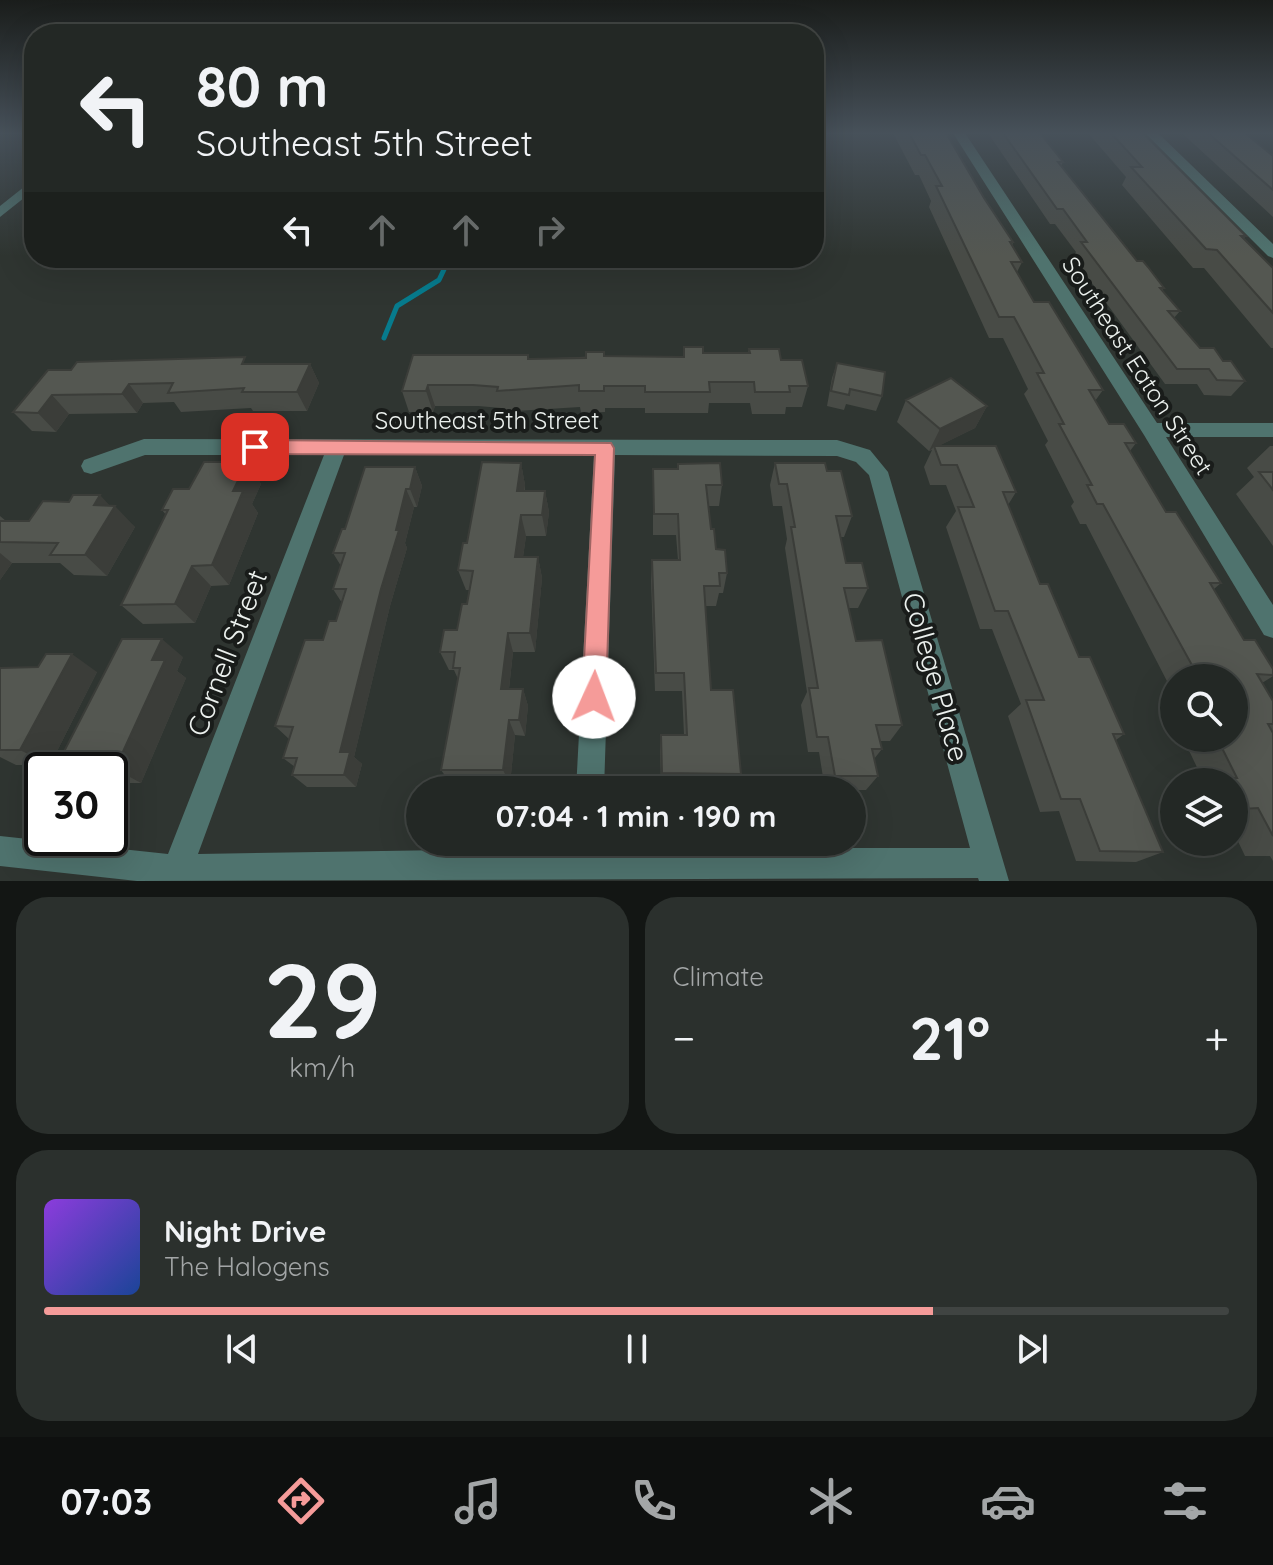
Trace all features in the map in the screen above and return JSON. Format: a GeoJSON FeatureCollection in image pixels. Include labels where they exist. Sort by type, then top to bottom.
{"type":"FeatureCollection","features":[{"type":"Feature","properties":{"kind":"street","name":"Southeast Eaton Street"},"geometry":{"type":"LineString","coordinates":[[986,174],[1151,430],[1273,627]]}},
{"type":"Feature","properties":{"kind":"street"},"geometry":{"type":"LineString","coordinates":[[1193,174],[1273,253]]}},
{"type":"Feature","properties":{"kind":"street"},"geometry":{"type":"LineString","coordinates":[[0,213],[24,192]]}},
{"type":"Feature","properties":{"kind":"street"},"geometry":{"type":"LineString","coordinates":[[1151,430],[1273,430]]}},
{"type":"Feature","properties":{"kind":"street","name":"Southeast 5th Street"},"geometry":{"type":"LineString","coordinates":[[91,466],[144,447],[837,448],[863,456],[878,472]]}},
{"type":"Feature","properties":{"kind":"street","name":"Cornell Street"},"geometry":{"type":"LineString","coordinates":[[174,875],[337,447]]}},
{"type":"Feature","properties":{"kind":"street"},"geometry":{"type":"LineString","coordinates":[[591,776],[605,448]]}},
{"type":"Feature","properties":{"kind":"street","name":"College Place"},"geometry":{"type":"LineString","coordinates":[[878,472],[992,872]]}},
{"type":"Feature","properties":{"kind":"street"},"geometry":{"type":"LineString","coordinates":[[0,851],[174,875],[586,862],[992,872]]}},
{"type":"Feature","properties":{"kind":"building"},"geometry":{"type":"Polygon","coordinates":[[[935,174],[970,174],[1013,242],[1010,242],[1022,262],[1011,262],[1034,302],[1049,302],[1103,390],[1089,390],[1109,424],[1124,424],[1136,443],[1125,443],[1166,512],[1176,512],[1221,583],[1210,583],[1244,640],[1255,640],[1273,669],[1273,675],[1257,674],[1273,701],[1273,724],[1268,724],[1273,733],[1273,836],[1258,808],[1248,809],[1248,768],[1232,768],[1224,752],[1248,752],[1248,664],[1191,664],[1103,504],[1097,504],[1087,485],[1092,485],[1059,424],[1064,424],[1037,373],[1044,373],[1014,317],[999,317],[936,186],[942,186],[935,174]]]}},
{"type":"Feature","properties":{"kind":"building"},"geometry":{"type":"Polygon","coordinates":[[[1032,174],[1068,174],[1137,261],[1143,261],[1148,267],[1164,288],[1160,288],[1180,311],[1168,311],[1200,348],[1214,348],[1223,361],[1231,361],[1245,381],[1217,380],[1209,369],[1177,369],[1081,242],[1087,242],[1063,209],[1057,209],[1032,174]]]}},
{"type":"Feature","properties":{"kind":"building"},"geometry":{"type":"Polygon","coordinates":[[[1138,174],[1184,174],[1246,236],[1241,236],[1273,268],[1273,313],[1217,250],[1206,249],[1138,174]]]}},
{"type":"Feature","properties":{"kind":"building"},"geometry":{"type":"Polygon","coordinates":[[[1255,174],[1273,174],[1273,190],[1255,174]]]}},
{"type":"Feature","properties":{"kind":"building"},"geometry":{"type":"Polygon","coordinates":[[[684,347],[703,347],[703,353],[750,353],[749,349],[779,349],[781,360],[802,360],[808,386],[789,386],[790,392],[755,392],[754,382],[709,382],[710,392],[645,392],[645,386],[604,386],[604,391],[579,391],[579,385],[497,391],[498,387],[428,385],[426,391],[402,391],[413,355],[528,355],[528,359],[586,358],[586,352],[604,352],[604,356],[684,357],[684,347]]]}},
{"type":"Feature","properties":{"kind":"building"},"geometry":{"type":"Polygon","coordinates":[[[245,357],[242,364],[310,364],[297,392],[242,392],[244,388],[168,393],[173,383],[129,384],[122,394],[52,395],[38,413],[13,412],[48,370],[71,370],[77,362],[245,357]]]}},
{"type":"Feature","properties":{"kind":"building"},"geometry":{"type":"Polygon","coordinates":[[[837,363],[885,372],[882,396],[850,389],[849,395],[831,391],[837,363]]]}},
{"type":"Feature","properties":{"kind":"building"},"geometry":{"type":"Polygon","coordinates":[[[951,378],[987,406],[940,429],[906,400],[951,378]]]}},
{"type":"Feature","properties":{"kind":"building"},"geometry":{"type":"Polygon","coordinates":[[[934,446],[996,446],[1016,492],[1003,492],[1040,584],[1048,584],[1079,657],[1090,657],[1124,734],[1113,734],[1160,845],[1160,852],[1100,851],[1080,799],[1061,799],[1026,700],[1044,700],[1008,611],[995,611],[958,507],[974,507],[957,465],[941,465],[934,446]]]}},
{"type":"Feature","properties":{"kind":"building"},"geometry":{"type":"Polygon","coordinates":[[[204,462],[247,462],[233,491],[243,491],[212,565],[192,566],[175,604],[121,605],[168,510],[162,510],[173,489],[189,489],[204,462]]]}},
{"type":"Feature","properties":{"kind":"building"},"geometry":{"type":"Polygon","coordinates":[[[482,462],[521,463],[517,491],[545,491],[542,515],[521,515],[515,557],[538,557],[530,633],[508,633],[501,689],[523,689],[519,720],[509,720],[503,770],[441,770],[460,668],[453,668],[455,652],[440,652],[444,630],[457,630],[462,604],[467,604],[473,571],[458,570],[463,543],[467,543],[482,462]]]}},
{"type":"Feature","properties":{"kind":"building"},"geometry":{"type":"Polygon","coordinates":[[[720,463],[722,485],[706,485],[711,529],[714,529],[716,549],[725,550],[727,573],[719,573],[720,586],[704,586],[711,690],[733,690],[741,774],[662,773],[661,735],[687,735],[684,673],[656,673],[652,560],[680,560],[678,514],[654,514],[653,469],[678,469],[678,464],[720,463]]]}},
{"type":"Feature","properties":{"kind":"building"},"geometry":{"type":"Polygon","coordinates":[[[775,463],[825,463],[827,471],[841,471],[852,516],[836,516],[846,563],[862,563],[868,588],[844,588],[856,641],[882,640],[902,725],[876,725],[882,749],[872,749],[878,776],[835,776],[828,737],[817,737],[809,688],[818,688],[791,527],[795,527],[787,484],[779,484],[775,463]]]}},
{"type":"Feature","properties":{"kind":"building"},"geometry":{"type":"Polygon","coordinates":[[[365,467],[415,467],[410,489],[406,489],[396,530],[399,530],[340,752],[350,752],[344,775],[292,775],[297,758],[283,758],[293,727],[275,726],[305,640],[323,640],[329,621],[336,621],[346,589],[333,589],[345,553],[333,553],[342,529],[345,529],[365,467]]]}},
{"type":"Feature","properties":{"kind":"building"},"geometry":{"type":"Polygon","coordinates":[[[1259,472],[1273,472],[1273,490],[1259,472]]]}},
{"type":"Feature","properties":{"kind":"building"},"geometry":{"type":"Polygon","coordinates":[[[73,495],[100,495],[94,505],[115,506],[85,555],[50,555],[58,543],[0,542],[0,521],[29,521],[43,501],[69,502],[73,495]]]}},
{"type":"Feature","properties":{"kind":"building"},"geometry":{"type":"Polygon","coordinates":[[[122,639],[162,639],[152,660],[165,660],[123,752],[64,752],[122,639]]]}},
{"type":"Feature","properties":{"kind":"building"},"geometry":{"type":"Polygon","coordinates":[[[46,654],[72,654],[20,750],[0,750],[0,668],[38,667],[46,654]]]}},
{"type":"Feature","properties":{"kind":"waterway"},"geometry":{"type":"LineString","coordinates":[[384,338],[397,306],[439,280],[445,268]]}},
{"type":"Feature","properties":{"kind":"route"},"geometry":{"type":"LineString","coordinates":[[255,447],[605,448],[594,697]]}}]}
